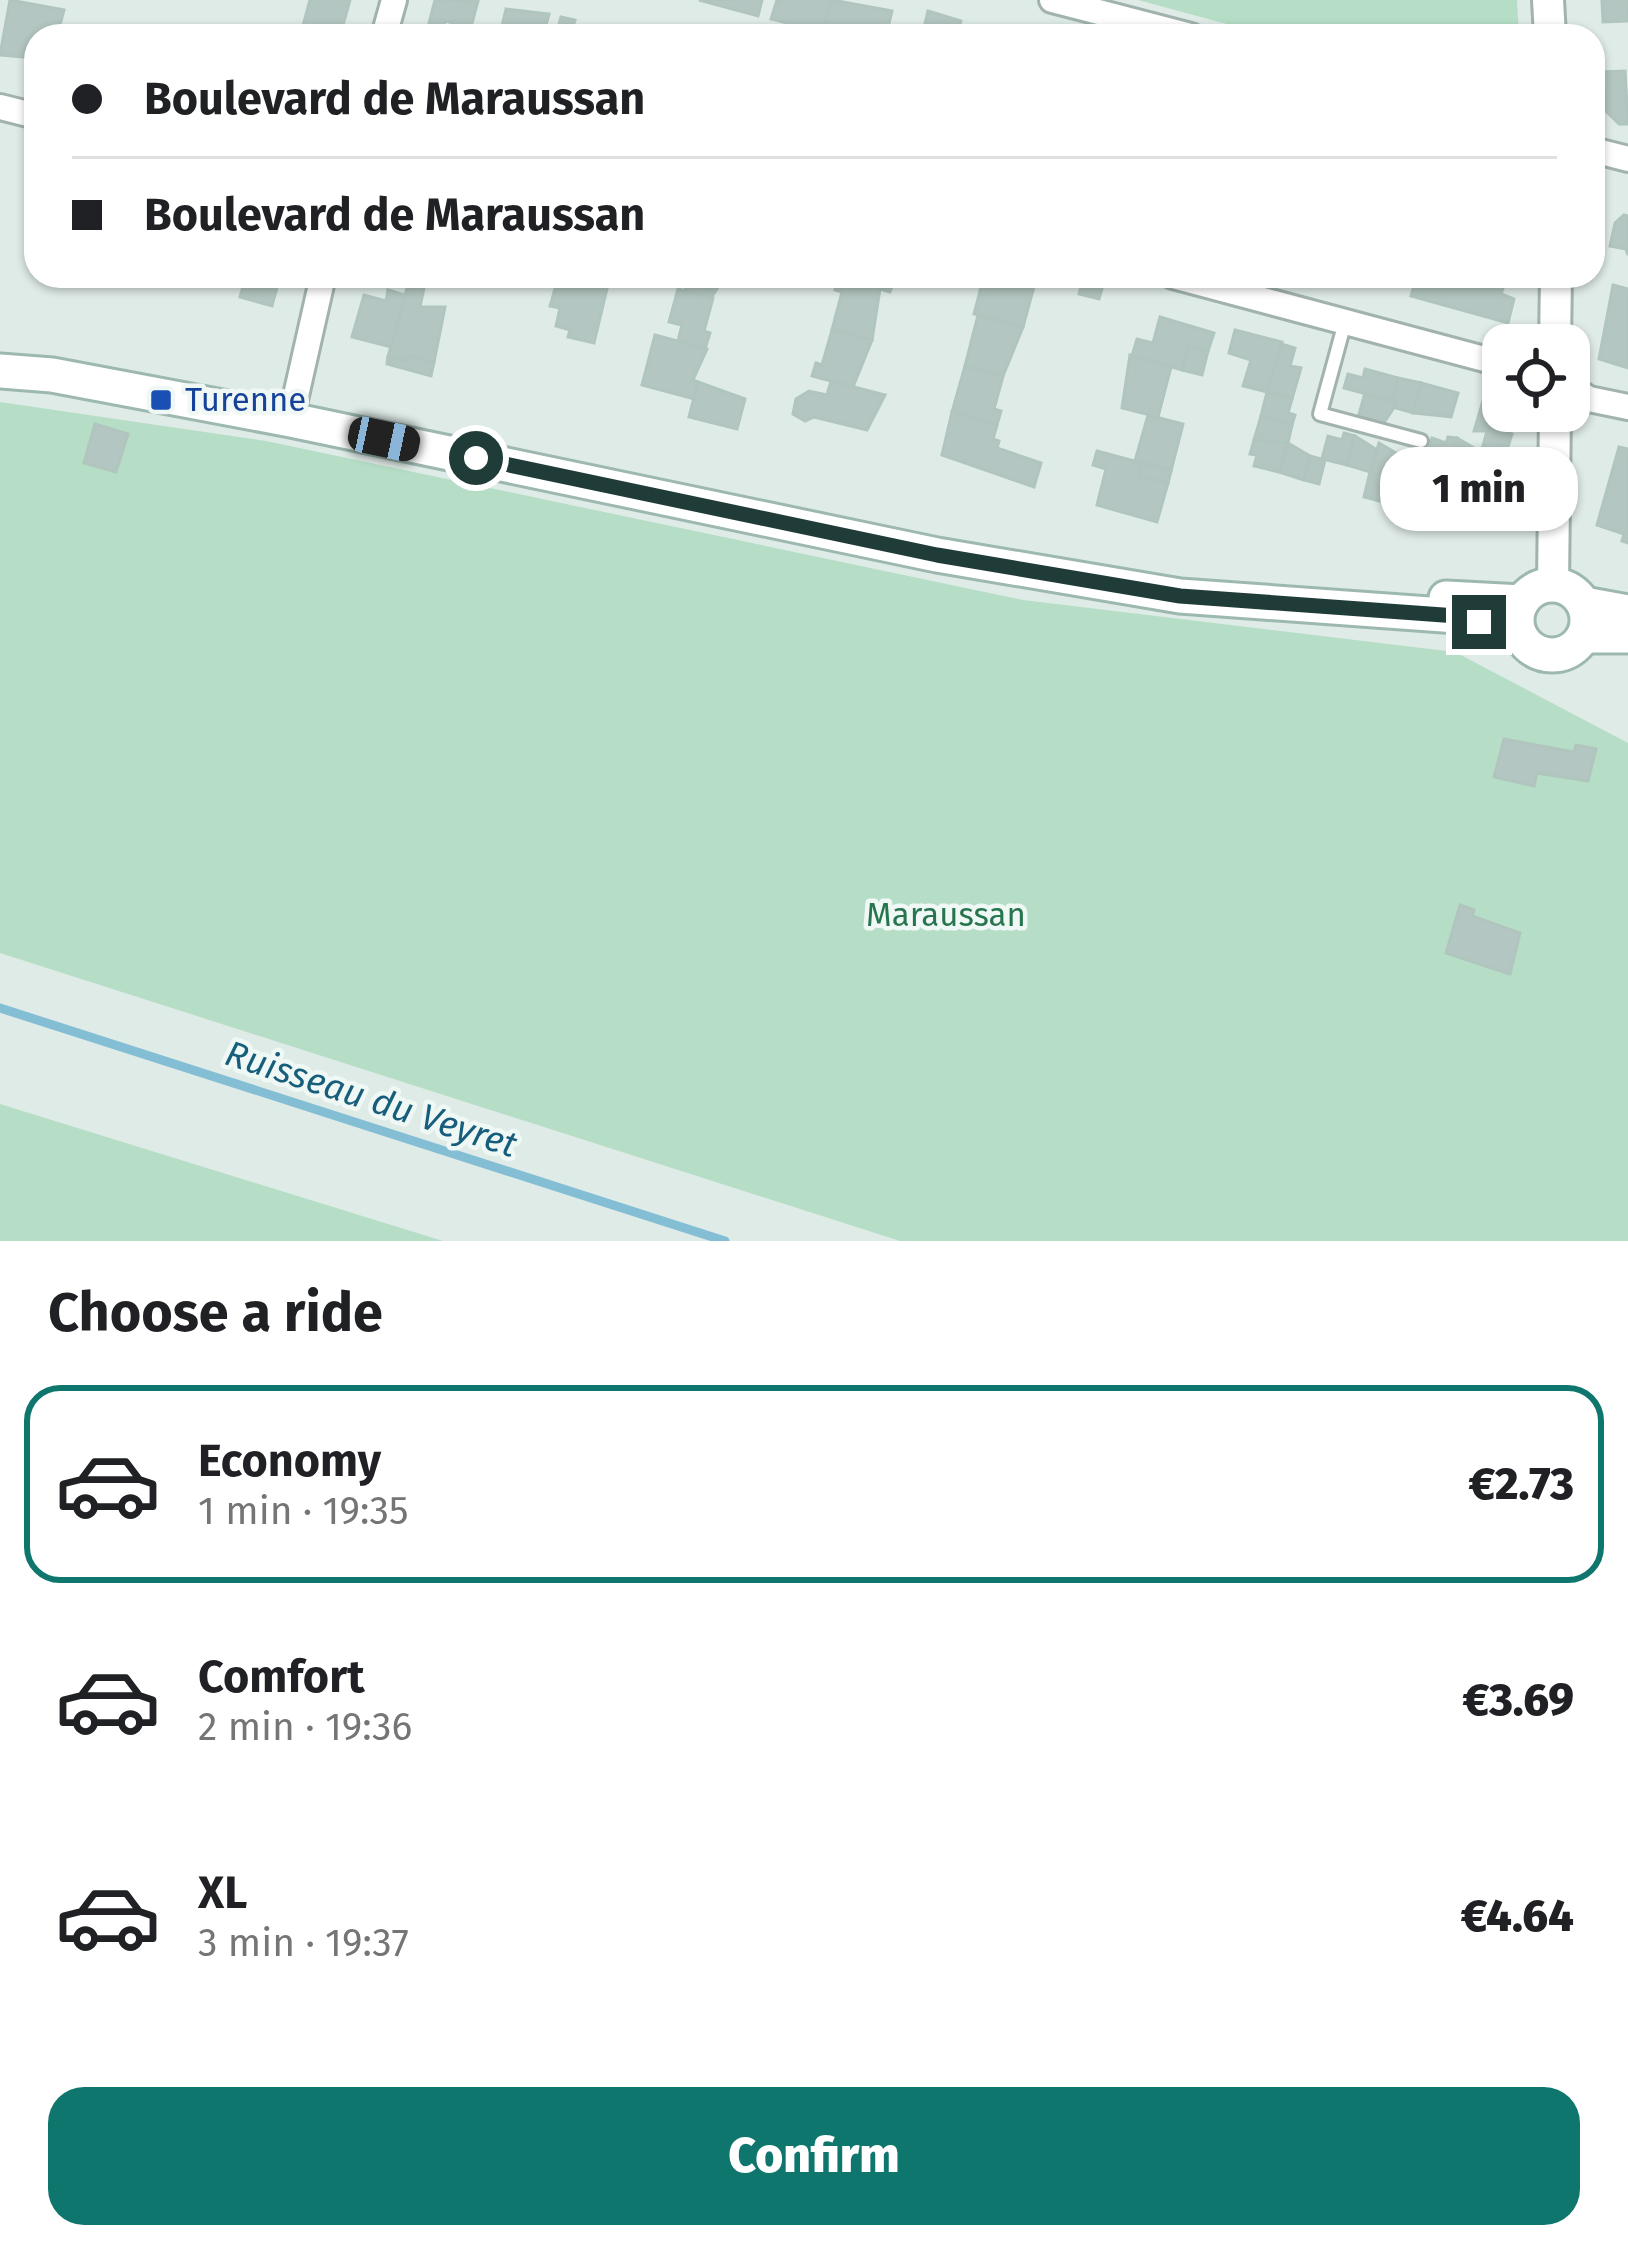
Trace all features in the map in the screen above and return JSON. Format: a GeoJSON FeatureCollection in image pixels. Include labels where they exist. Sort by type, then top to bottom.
{"type":"FeatureCollection","features":[{"type":"Feature","properties":{"kind":"main road"},"geometry":{"type":"LineString","coordinates":[[0,352],[55,356],[295,400],[940,536],[1183,576],[1521,618]]}},
{"type":"Feature","properties":{"kind":"main road"},"geometry":{"type":"LineString","coordinates":[[0,371],[52,375],[291,419],[959,559],[1180,596],[1521,618]]}},
{"type":"Feature","properties":{"kind":"main road"},"geometry":{"type":"LineString","coordinates":[[1628,612],[1584,620],[1557,656],[1535,651],[1521,618],[1530,592],[1553,584],[1571,590],[1584,620],[1628,636]]}},
{"type":"Feature","properties":{"kind":"street"},"geometry":{"type":"LineString","coordinates":[[1052,0],[1145,24]]}},
{"type":"Feature","properties":{"kind":"street"},"geometry":{"type":"LineString","coordinates":[[295,400],[319,288]]}},
{"type":"Feature","properties":{"kind":"street"},"geometry":{"type":"LineString","coordinates":[[1218,288],[1482,358]]}},
{"type":"Feature","properties":{"kind":"street"},"geometry":{"type":"LineString","coordinates":[[1556,288],[1556,324]]}},
{"type":"Feature","properties":{"kind":"street"},"geometry":{"type":"LineString","coordinates":[[1590,399],[1628,407]]}},
{"type":"Feature","properties":{"kind":"street"},"geometry":{"type":"LineString","coordinates":[[1553,584],[1555,432]]}},
{"type":"Feature","properties":{"kind":"lane"},"geometry":{"type":"LineString","coordinates":[[1345,322],[1320,414],[1421,441]]}},
{"type":"Feature","properties":{"kind":"green space"},"geometry":{"type":"Polygon","coordinates":[[[1138,0],[1517,0],[1518,24],[1227,24],[1138,0]]]}},
{"type":"Feature","properties":{"kind":"green space","name":"Maraussan"},"geometry":{"type":"Polygon","coordinates":[[[0,402],[266,441],[1023,600],[1455,652],[1628,743],[1628,1241],[900,1241],[0,953],[0,402]]]}},
{"type":"Feature","properties":{"kind":"green space"},"geometry":{"type":"Polygon","coordinates":[[[0,1104],[443,1241],[0,1241],[0,1104]]]}},
{"type":"Feature","properties":{"kind":"building"},"geometry":{"type":"Polygon","coordinates":[[[10,0],[64,10],[60,24],[24,24],[24,57],[0,55],[10,0]]]}},
{"type":"Feature","properties":{"kind":"building"},"geometry":{"type":"Polygon","coordinates":[[[310,0],[350,0],[343,24],[303,24],[310,0]]]}},
{"type":"Feature","properties":{"kind":"building"},"geometry":{"type":"Polygon","coordinates":[[[435,0],[478,1],[472,24],[429,24],[435,0]]]}},
{"type":"Feature","properties":{"kind":"building"},"geometry":{"type":"Polygon","coordinates":[[[699,0],[762,0],[758,16],[699,0]]]}},
{"type":"Feature","properties":{"kind":"building"},"geometry":{"type":"Polygon","coordinates":[[[777,0],[832,0],[825,24],[771,19],[777,0]]]}},
{"type":"Feature","properties":{"kind":"building"},"geometry":{"type":"Polygon","coordinates":[[[832,0],[892,11],[889,24],[825,24],[832,0]]]}},
{"type":"Feature","properties":{"kind":"building"},"geometry":{"type":"Polygon","coordinates":[[[1602,0],[1628,0],[1628,21],[1603,22],[1602,0]]]}},
{"type":"Feature","properties":{"kind":"building"},"geometry":{"type":"Polygon","coordinates":[[[506,9],[549,14],[546,24],[503,24],[506,9]]]}},
{"type":"Feature","properties":{"kind":"building"},"geometry":{"type":"Polygon","coordinates":[[[928,11],[961,21],[960,24],[925,24],[928,11]]]}},
{"type":"Feature","properties":{"kind":"building"},"geometry":{"type":"Polygon","coordinates":[[[1625,71],[1628,124],[1619,124],[1606,111],[1605,72],[1625,71]]]}},
{"type":"Feature","properties":{"kind":"building"},"geometry":{"type":"Polygon","coordinates":[[[1628,216],[1628,255],[1626,249],[1610,246],[1615,223],[1628,216]]]}},
{"type":"Feature","properties":{"kind":"building"},"geometry":{"type":"Polygon","coordinates":[[[1613,285],[1628,289],[1628,368],[1599,359],[1613,285]]]}},
{"type":"Feature","properties":{"kind":"building"},"geometry":{"type":"Polygon","coordinates":[[[243,288],[277,288],[272,306],[240,297],[243,288]]]}},
{"type":"Feature","properties":{"kind":"building"},"geometry":{"type":"Polygon","coordinates":[[[407,288],[424,288],[420,307],[445,307],[434,362],[388,357],[407,288]]]}},
{"type":"Feature","properties":{"kind":"building"},"geometry":{"type":"Polygon","coordinates":[[[555,288],[607,288],[594,343],[568,337],[570,330],[556,326],[560,308],[550,306],[555,288]]]}},
{"type":"Feature","properties":{"kind":"building"},"geometry":{"type":"Polygon","coordinates":[[[685,288],[717,288],[711,298],[685,288]]]}},
{"type":"Feature","properties":{"kind":"building"},"geometry":{"type":"Polygon","coordinates":[[[981,288],[1034,288],[1023,327],[974,314],[981,288]]]}},
{"type":"Feature","properties":{"kind":"building"},"geometry":{"type":"Polygon","coordinates":[[[1081,288],[1102,288],[1099,299],[1079,294],[1081,288]]]}},
{"type":"Feature","properties":{"kind":"building"},"geometry":{"type":"Polygon","coordinates":[[[1413,288],[1503,288],[1501,294],[1514,299],[1508,323],[1411,296],[1413,288]]]}},
{"type":"Feature","properties":{"kind":"building"},"geometry":{"type":"Polygon","coordinates":[[[678,289],[713,298],[704,331],[710,333],[705,349],[678,341],[682,325],[669,322],[678,289]]]}},
{"type":"Feature","properties":{"kind":"building"},"geometry":{"type":"Polygon","coordinates":[[[880,289],[872,340],[832,330],[842,292],[835,290],[880,289]]]}},
{"type":"Feature","properties":{"kind":"building"},"geometry":{"type":"Polygon","coordinates":[[[388,290],[405,295],[391,347],[352,337],[364,295],[386,301],[388,290]]]}},
{"type":"Feature","properties":{"kind":"building"},"geometry":{"type":"Polygon","coordinates":[[[978,315],[1023,327],[1003,376],[965,366],[978,315]]]}},
{"type":"Feature","properties":{"kind":"building"},"geometry":{"type":"Polygon","coordinates":[[[1160,317],[1214,333],[1208,351],[1189,346],[1182,370],[1132,356],[1137,339],[1153,343],[1160,317]]]}},
{"type":"Feature","properties":{"kind":"building"},"geometry":{"type":"Polygon","coordinates":[[[832,330],[872,340],[853,387],[812,376],[816,363],[822,365],[832,330]]]}},
{"type":"Feature","properties":{"kind":"building"},"geometry":{"type":"Polygon","coordinates":[[[1235,330],[1282,342],[1267,392],[1243,386],[1251,360],[1229,353],[1235,330]]]}},
{"type":"Feature","properties":{"kind":"building"},"geometry":{"type":"Polygon","coordinates":[[[655,335],[707,349],[693,380],[698,382],[694,399],[642,385],[655,335]]]}},
{"type":"Feature","properties":{"kind":"building"},"geometry":{"type":"Polygon","coordinates":[[[1281,344],[1295,348],[1290,366],[1301,368],[1292,399],[1267,392],[1281,344]]]}},
{"type":"Feature","properties":{"kind":"building"},"geometry":{"type":"Polygon","coordinates":[[[1189,346],[1208,351],[1202,375],[1182,370],[1189,346]]]}},
{"type":"Feature","properties":{"kind":"building"},"geometry":{"type":"Polygon","coordinates":[[[1130,355],[1171,367],[1158,417],[1122,408],[1130,355]]]}},
{"type":"Feature","properties":{"kind":"building"},"geometry":{"type":"Polygon","coordinates":[[[409,356],[434,362],[431,376],[387,364],[388,357],[407,362],[409,356]]]}},
{"type":"Feature","properties":{"kind":"building"},"geometry":{"type":"Polygon","coordinates":[[[965,366],[1003,376],[994,409],[1001,411],[997,425],[952,412],[965,366]]]}},
{"type":"Feature","properties":{"kind":"building"},"geometry":{"type":"Polygon","coordinates":[[[1365,369],[1398,378],[1392,401],[1344,388],[1348,374],[1363,378],[1365,369]]]}},
{"type":"Feature","properties":{"kind":"building"},"geometry":{"type":"Polygon","coordinates":[[[1398,378],[1421,383],[1413,413],[1396,408],[1392,401],[1398,378]]]}},
{"type":"Feature","properties":{"kind":"building"},"geometry":{"type":"Polygon","coordinates":[[[831,381],[885,395],[867,430],[814,417],[805,421],[793,414],[796,399],[809,391],[827,395],[831,381]]]}},
{"type":"Feature","properties":{"kind":"building"},"geometry":{"type":"Polygon","coordinates":[[[698,382],[745,399],[737,429],[689,417],[698,382]]]}},
{"type":"Feature","properties":{"kind":"building"},"geometry":{"type":"Polygon","coordinates":[[[1421,383],[1458,393],[1451,417],[1413,413],[1421,383]]]}},
{"type":"Feature","properties":{"kind":"building"},"geometry":{"type":"Polygon","coordinates":[[[1267,392],[1292,399],[1288,413],[1295,415],[1292,425],[1261,416],[1267,392]]]}},
{"type":"Feature","properties":{"kind":"building"},"geometry":{"type":"Polygon","coordinates":[[[1365,393],[1397,403],[1383,424],[1358,418],[1365,393]]]}},
{"type":"Feature","properties":{"kind":"building"},"geometry":{"type":"Polygon","coordinates":[[[1482,404],[1482,431],[1474,431],[1482,404]]]}},
{"type":"Feature","properties":{"kind":"building"},"geometry":{"type":"Polygon","coordinates":[[[952,412],[997,425],[993,439],[999,441],[997,448],[1041,463],[1034,487],[942,455],[952,412]]]}},
{"type":"Feature","properties":{"kind":"building"},"geometry":{"type":"Polygon","coordinates":[[[1148,415],[1183,424],[1171,471],[1135,461],[1148,415]]]}},
{"type":"Feature","properties":{"kind":"building"},"geometry":{"type":"Polygon","coordinates":[[[1261,416],[1292,425],[1288,443],[1254,440],[1261,416]]]}},
{"type":"Feature","properties":{"kind":"building"},"geometry":{"type":"Polygon","coordinates":[[[95,424],[128,434],[116,472],[84,463],[95,424]]]}},
{"type":"Feature","properties":{"kind":"building"},"geometry":{"type":"Polygon","coordinates":[[[1487,432],[1512,434],[1506,453],[1483,446],[1487,432]]]}},
{"type":"Feature","properties":{"kind":"building"},"geometry":{"type":"Polygon","coordinates":[[[1344,433],[1355,436],[1347,465],[1322,459],[1328,436],[1342,440],[1344,433]]]}},
{"type":"Feature","properties":{"kind":"building"},"geometry":{"type":"Polygon","coordinates":[[[1355,436],[1377,450],[1370,472],[1347,465],[1355,436]]]}},
{"type":"Feature","properties":{"kind":"building"},"geometry":{"type":"Polygon","coordinates":[[[1448,437],[1457,438],[1448,470],[1425,463],[1432,438],[1446,443],[1448,437]]]}},
{"type":"Feature","properties":{"kind":"building"},"geometry":{"type":"Polygon","coordinates":[[[1457,438],[1481,452],[1474,477],[1448,470],[1457,438]]]}},
{"type":"Feature","properties":{"kind":"building"},"geometry":{"type":"Polygon","coordinates":[[[1254,440],[1288,443],[1279,472],[1254,466],[1257,455],[1250,454],[1254,440]]]}},
{"type":"Feature","properties":{"kind":"building"},"geometry":{"type":"Polygon","coordinates":[[[1288,443],[1310,456],[1304,480],[1279,472],[1288,443]]]}},
{"type":"Feature","properties":{"kind":"building"},"geometry":{"type":"Polygon","coordinates":[[[1379,443],[1401,456],[1394,479],[1370,472],[1379,443]]]}},
{"type":"Feature","properties":{"kind":"building"},"geometry":{"type":"Polygon","coordinates":[[[1483,446],[1506,453],[1499,476],[1476,470],[1483,446]]]}},
{"type":"Feature","properties":{"kind":"building"},"geometry":{"type":"Polygon","coordinates":[[[1619,447],[1628,449],[1628,543],[1622,541],[1624,534],[1597,525],[1619,447]]]}},
{"type":"Feature","properties":{"kind":"building"},"geometry":{"type":"Polygon","coordinates":[[[1097,451],[1142,463],[1139,476],[1168,483],[1157,522],[1097,505],[1106,469],[1093,465],[1097,451]]]}},
{"type":"Feature","properties":{"kind":"building"},"geometry":{"type":"Polygon","coordinates":[[[1310,456],[1325,460],[1319,484],[1304,480],[1310,456]]]}},
{"type":"Feature","properties":{"kind":"building"},"geometry":{"type":"Polygon","coordinates":[[[1142,463],[1171,471],[1168,483],[1139,476],[1142,463]]]}},
{"type":"Feature","properties":{"kind":"building"},"geometry":{"type":"Polygon","coordinates":[[[1476,470],[1499,476],[1493,500],[1469,493],[1476,470]]]}},
{"type":"Feature","properties":{"kind":"building"},"geometry":{"type":"Polygon","coordinates":[[[1370,472],[1399,480],[1387,503],[1364,497],[1370,472]]]}},
{"type":"Feature","properties":{"kind":"building"},"geometry":{"type":"Polygon","coordinates":[[[1464,491],[1505,503],[1497,529],[1456,518],[1464,491]]]}},
{"type":"Feature","properties":{"kind":"building"},"geometry":{"type":"Polygon","coordinates":[[[1504,739],[1574,752],[1576,745],[1596,749],[1588,781],[1537,773],[1534,786],[1494,777],[1504,739]]]}},
{"type":"Feature","properties":{"kind":"building"},"geometry":{"type":"Polygon","coordinates":[[[1460,905],[1474,910],[1472,916],[1520,933],[1510,974],[1446,953],[1460,905]]]}},
{"type":"Feature","properties":{"kind":"waterway","name":"Ruisseau du Veyret"},"geometry":{"type":"LineString","coordinates":[[0,1008],[725,1241]]}},
{"type":"Feature","properties":{"kind":"place","name":"Turenne"},"geometry":{"type":"Point","coordinates":[161,400]}},
{"type":"Feature","properties":{"kind":"route"},"geometry":{"type":"LineString","coordinates":[[476,458],[937,555],[1180,596],[1457,616],[1479,622]]}}]}
